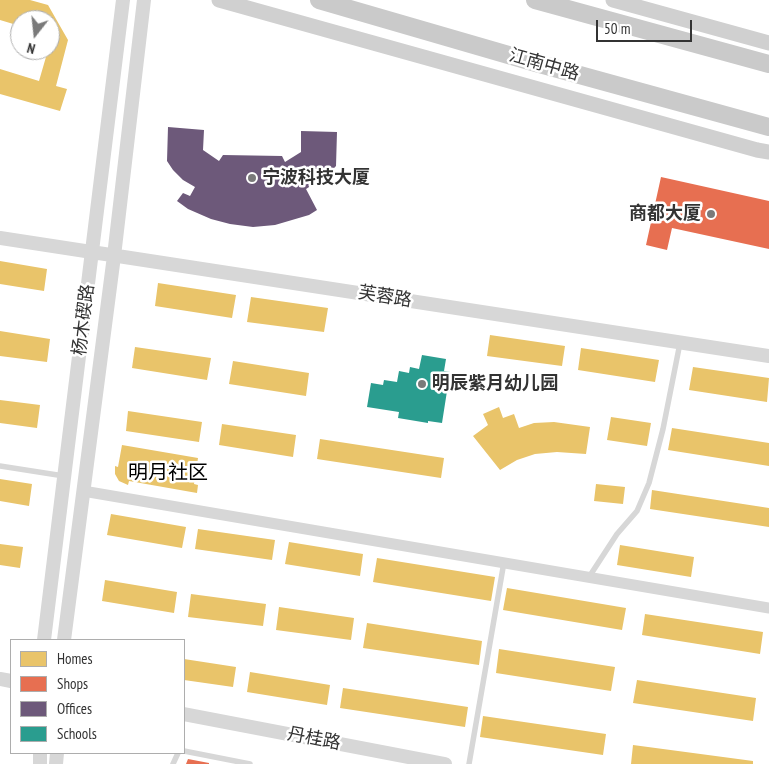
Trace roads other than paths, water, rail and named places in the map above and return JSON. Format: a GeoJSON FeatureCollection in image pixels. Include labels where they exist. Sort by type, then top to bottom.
{"type":"FeatureCollection","features":[{"type":"Feature","properties":{"kind":"main road"},"geometry":{"type":"LineString","coordinates":[[219,0],[769,152]]}},
{"type":"Feature","properties":{"kind":"main road","name":"江南中路"},"geometry":{"type":"LineString","coordinates":[[319,0],[546,66],[769,127]]}},
{"type":"Feature","properties":{"kind":"main road"},"geometry":{"type":"LineString","coordinates":[[535,0],[769,64]]}},
{"type":"Feature","properties":{"kind":"main road"},"geometry":{"type":"LineString","coordinates":[[613,0],[648,5],[769,43]]}},
{"type":"Feature","properties":{"kind":"street","name":"杨木碶路"},"geometry":{"type":"LineString","coordinates":[[44,639],[123,0]]}},
{"type":"Feature","properties":{"kind":"street","name":"杨木碶路"},"geometry":{"type":"LineString","coordinates":[[64,639],[114,256],[144,0]]}},
{"type":"Feature","properties":{"kind":"street","name":"芙蓉路"},"geometry":{"type":"LineString","coordinates":[[0,238],[769,356]]}},
{"type":"Feature","properties":{"kind":"street"},"geometry":{"type":"LineString","coordinates":[[83,491],[769,608]]}},
{"type":"Feature","properties":{"kind":"street","name":"丹桂路"},"geometry":{"type":"LineString","coordinates":[[185,714],[445,764]]}},
{"type":"Feature","properties":{"kind":"lane"},"geometry":{"type":"LineString","coordinates":[[589,577],[617,534],[638,511],[649,483],[680,343]]}},
{"type":"Feature","properties":{"kind":"lane"},"geometry":{"type":"LineString","coordinates":[[0,466],[64,476]]}},
{"type":"Feature","properties":{"kind":"lane"},"geometry":{"type":"LineString","coordinates":[[468,764],[504,562]]}},
{"type":"Feature","properties":{"kind":"lane"},"geometry":{"type":"LineString","coordinates":[[185,751],[250,764]]}},
{"type":"Feature","properties":{"kind":"place","name":"宁波科技大厦"},"geometry":{"type":"Point","coordinates":[252,178]}},
{"type":"Feature","properties":{"kind":"place","name":"商都大厦"},"geometry":{"type":"Point","coordinates":[711,214]}},
{"type":"Feature","properties":{"kind":"place","name":"明辰紫月幼儿园"},"geometry":{"type":"Point","coordinates":[422,384]}},
{"type":"Feature","properties":{"kind":"district","name":"明月社区"},"geometry":{"type":"Point","coordinates":[168,473]}}]}
